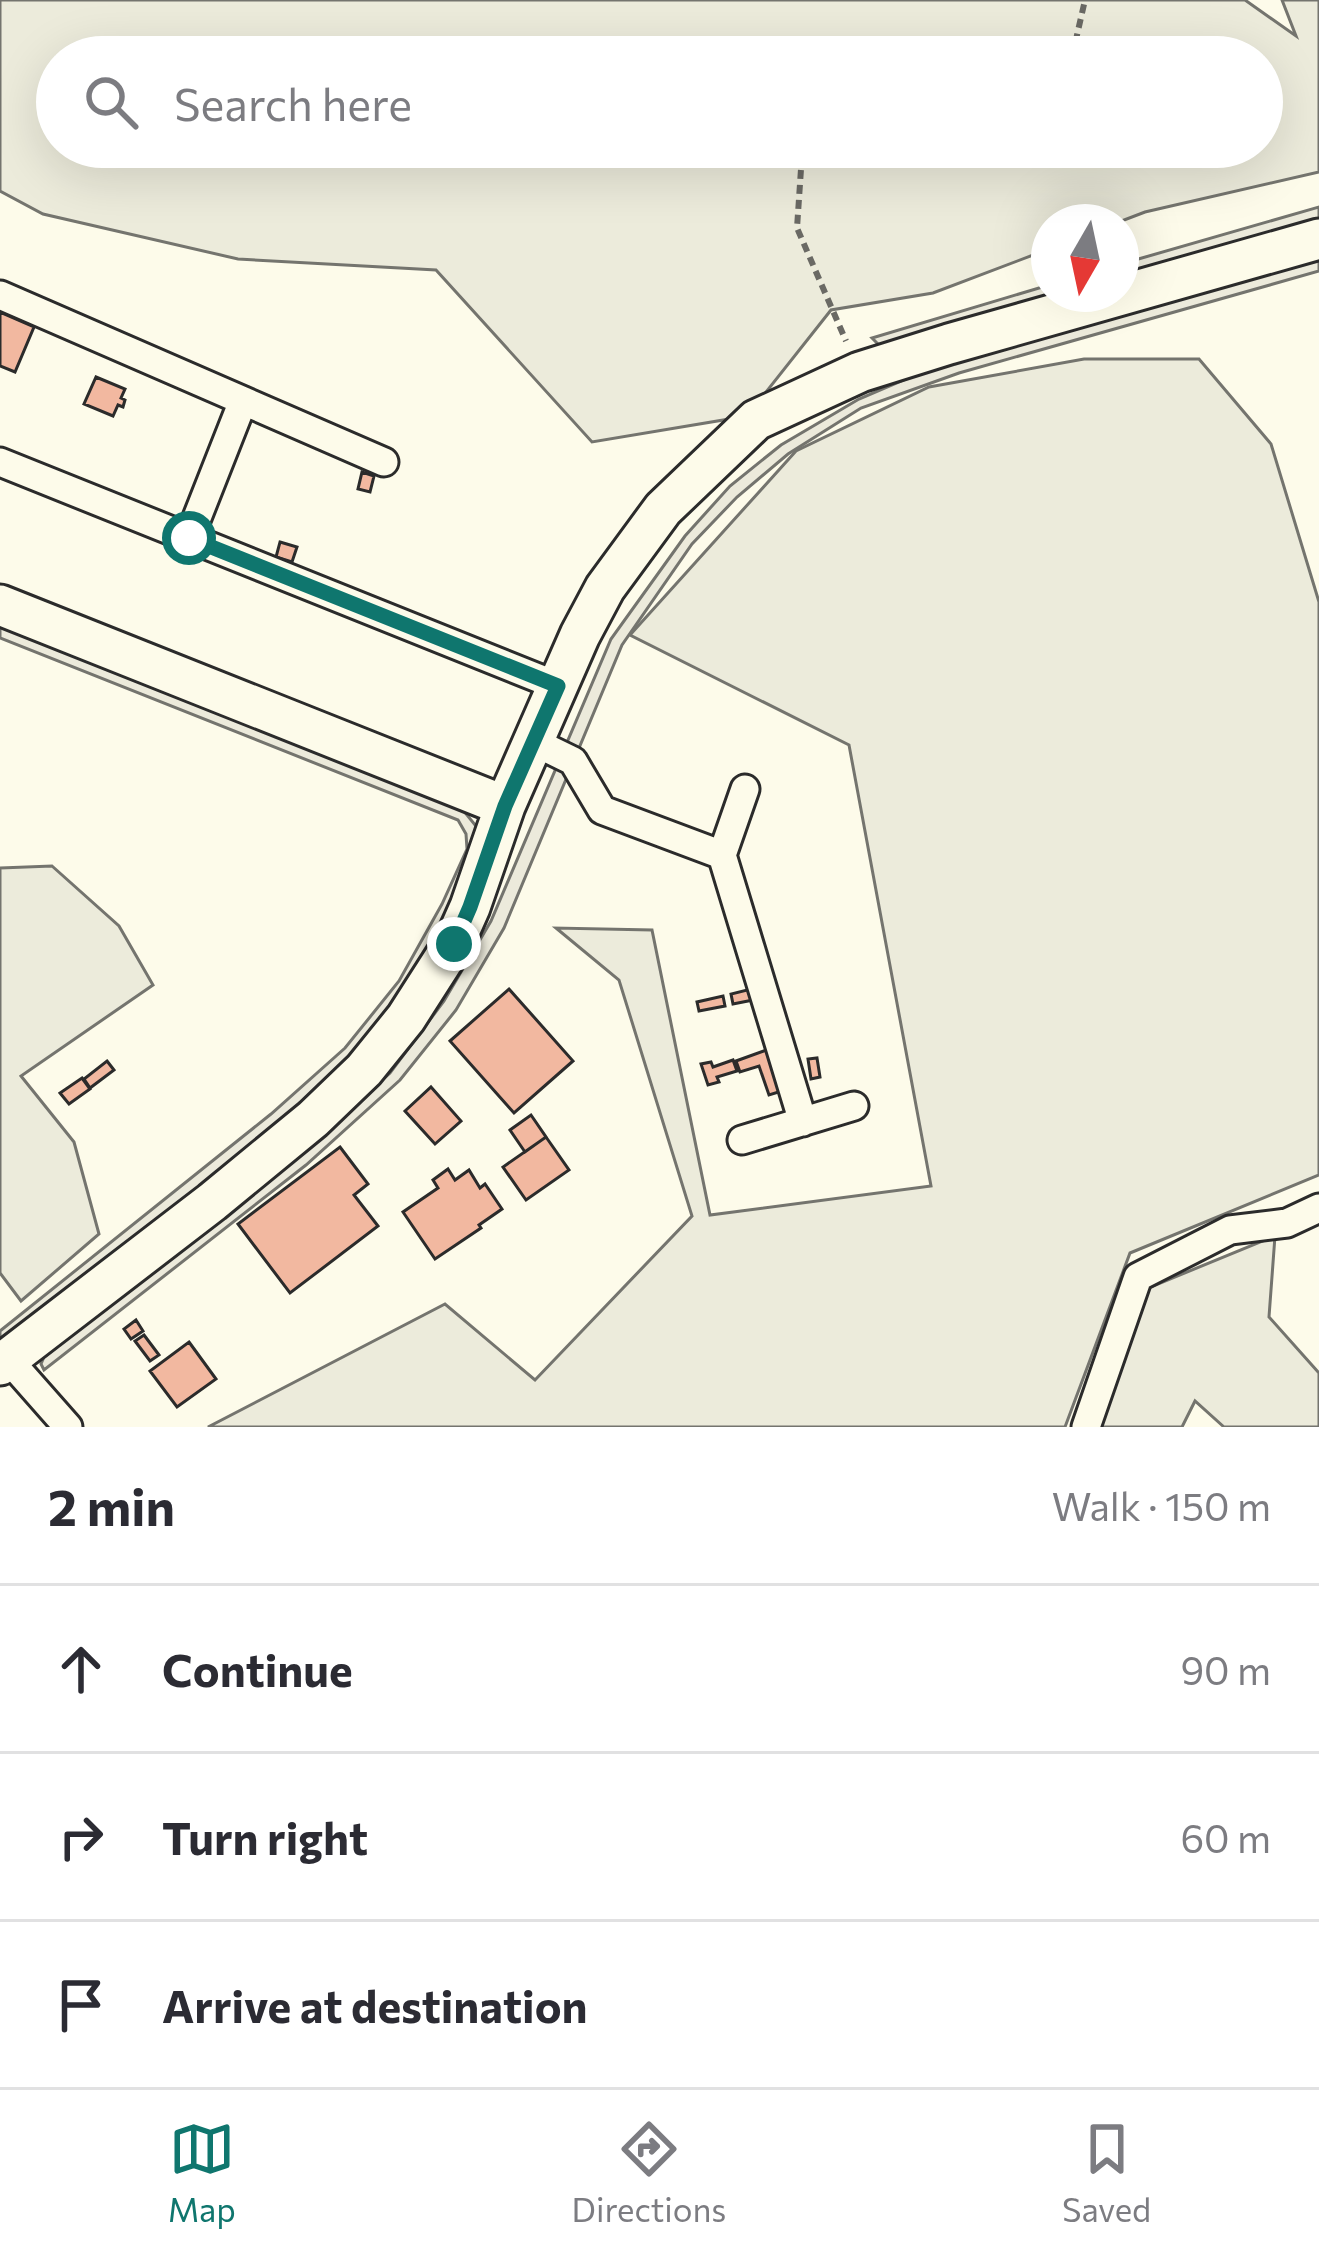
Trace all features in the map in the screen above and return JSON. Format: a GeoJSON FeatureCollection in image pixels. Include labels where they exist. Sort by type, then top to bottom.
{"type":"FeatureCollection","features":[{"type":"Feature","properties":{"kind":"street"},"geometry":{"type":"LineString","coordinates":[[68,1427],[4,1362],[314,1119],[364,1070],[406,1018],[454,944],[505,806],[604,588],[663,509],[757,420],[860,372],[1319,239]]}},
{"type":"Feature","properties":{"kind":"street"},"geometry":{"type":"LineString","coordinates":[[0,295],[384,462]]}},
{"type":"Feature","properties":{"kind":"street"},"geometry":{"type":"LineString","coordinates":[[189,538],[243,401]]}},
{"type":"Feature","properties":{"kind":"street"},"geometry":{"type":"LineString","coordinates":[[0,462],[558,686]]}},
{"type":"Feature","properties":{"kind":"street"},"geometry":{"type":"LineString","coordinates":[[0,605],[505,806]]}},
{"type":"Feature","properties":{"kind":"street"},"geometry":{"type":"LineString","coordinates":[[534,742],[573,761],[602,810],[722,855]]}},
{"type":"Feature","properties":{"kind":"street"},"geometry":{"type":"LineString","coordinates":[[746,789],[722,855],[803,1122]]}},
{"type":"Feature","properties":{"kind":"street"},"geometry":{"type":"LineString","coordinates":[[742,1140],[854,1106]]}},
{"type":"Feature","properties":{"kind":"street"},"geometry":{"type":"LineString","coordinates":[[1086,1427],[1138,1277],[1230,1230],[1287,1223],[1319,1208]]}},
{"type":"Feature","properties":{"kind":"path"},"geometry":{"type":"LineString","coordinates":[[1077,36],[1085,0]]}},
{"type":"Feature","properties":{"kind":"path"},"geometry":{"type":"LineString","coordinates":[[802,168],[797,228],[860,372]]}},
{"type":"Feature","properties":{"kind":"shaded area"},"geometry":{"type":"Polygon","coordinates":[[[0,0],[1245,0],[1296,36],[1282,0],[1319,0],[1319,172],[1139,214],[1139,204],[1031,204],[1031,256],[933,293],[831,310],[747,416],[592,442],[436,270],[238,259],[43,214],[0,191],[0,0]]]}},
{"type":"Feature","properties":{"kind":"shaded area"},"geometry":{"type":"Polygon","coordinates":[[[1319,207],[1319,220],[1139,271],[1139,259],[1319,207]]]}},
{"type":"Feature","properties":{"kind":"shaded area"},"geometry":{"type":"Polygon","coordinates":[[[1319,258],[1319,271],[959,373],[861,408],[788,454],[737,497],[692,544],[622,645],[504,928],[456,1010],[400,1080],[306,1165],[44,1370],[44,1357],[299,1155],[390,1073],[444,1001],[491,921],[611,639],[685,536],[730,486],[781,445],[859,399],[955,361],[1319,258]]]}},
{"type":"Feature","properties":{"kind":"shaded area"},"geometry":{"type":"Polygon","coordinates":[[[1031,290],[1031,302],[881,347],[872,338],[1031,290]]]}},
{"type":"Feature","properties":{"kind":"shaded area"},"geometry":{"type":"Polygon","coordinates":[[[1084,359],[1199,359],[1271,444],[1319,602],[1319,1175],[1130,1253],[1065,1427],[208,1427],[445,1304],[535,1380],[692,1216],[619,980],[556,928],[652,930],[710,1215],[931,1186],[849,745],[630,635],[796,451],[929,387],[1084,359]]]}},
{"type":"Feature","properties":{"kind":"shaded area"},"geometry":{"type":"Polygon","coordinates":[[[0,625],[463,810],[480,831],[454,911],[408,988],[355,1057],[275,1127],[0,1345],[0,1331],[271,1114],[345,1048],[399,981],[467,849],[458,820],[0,638],[0,625]]]}},
{"type":"Feature","properties":{"kind":"shaded area"},"geometry":{"type":"Polygon","coordinates":[[[52,866],[119,926],[153,985],[21,1076],[74,1142],[99,1234],[21,1301],[0,1273],[0,868],[52,866]]]}},
{"type":"Feature","properties":{"kind":"shaded area"},"geometry":{"type":"Polygon","coordinates":[[[1275,1236],[1269,1317],[1319,1373],[1319,1427],[1224,1427],[1195,1401],[1182,1427],[1098,1427],[1148,1288],[1275,1236]]]}},
{"type":"Feature","properties":{"kind":"building"},"geometry":{"type":"Polygon","coordinates":[[[0,312],[34,327],[15,372],[0,366],[0,312]]]}},
{"type":"Feature","properties":{"kind":"building"},"geometry":{"type":"Polygon","coordinates":[[[96,377],[125,389],[123,407],[118,405],[113,416],[84,404],[96,377]]]}},
{"type":"Feature","properties":{"kind":"building"},"geometry":{"type":"Polygon","coordinates":[[[362,472],[374,476],[370,492],[358,489],[362,472]]]}},
{"type":"Feature","properties":{"kind":"building"},"geometry":{"type":"Polygon","coordinates":[[[280,542],[297,547],[292,562],[276,557],[280,542]]]}},
{"type":"Feature","properties":{"kind":"building"},"geometry":{"type":"Polygon","coordinates":[[[509,989],[573,1061],[514,1113],[450,1041],[509,989]]]}},
{"type":"Feature","properties":{"kind":"building"},"geometry":{"type":"Polygon","coordinates":[[[751,989],[753,1000],[733,1004],[731,994],[751,989]]]}},
{"type":"Feature","properties":{"kind":"building"},"geometry":{"type":"Polygon","coordinates":[[[723,996],[725,1006],[699,1011],[697,1002],[723,996]]]}},
{"type":"Feature","properties":{"kind":"building"},"geometry":{"type":"Polygon","coordinates":[[[769,1049],[782,1091],[769,1095],[759,1066],[740,1072],[736,1061],[769,1049]]]}},
{"type":"Feature","properties":{"kind":"building"},"geometry":{"type":"Polygon","coordinates":[[[817,1058],[820,1077],[811,1079],[808,1059],[817,1058]]]}},
{"type":"Feature","properties":{"kind":"building"},"geometry":{"type":"Polygon","coordinates":[[[733,1060],[737,1071],[708,1085],[701,1064],[711,1062],[713,1067],[733,1060]]]}},
{"type":"Feature","properties":{"kind":"building"},"geometry":{"type":"Polygon","coordinates":[[[107,1061],[114,1070],[90,1088],[84,1079],[107,1061]]]}},
{"type":"Feature","properties":{"kind":"building"},"geometry":{"type":"Polygon","coordinates":[[[82,1078],[90,1089],[69,1104],[60,1093],[82,1078]]]}},
{"type":"Feature","properties":{"kind":"building"},"geometry":{"type":"Polygon","coordinates":[[[431,1087],[461,1121],[435,1144],[405,1111],[431,1087]]]}},
{"type":"Feature","properties":{"kind":"building"},"geometry":{"type":"Polygon","coordinates":[[[531,1115],[546,1137],[525,1152],[510,1130],[531,1115]]]}},
{"type":"Feature","properties":{"kind":"building"},"geometry":{"type":"Polygon","coordinates":[[[546,1137],[569,1170],[526,1200],[503,1167],[546,1137]]]}},
{"type":"Feature","properties":{"kind":"building"},"geometry":{"type":"Polygon","coordinates":[[[340,1147],[368,1184],[354,1195],[378,1226],[290,1293],[238,1224],[340,1147]]]}},
{"type":"Feature","properties":{"kind":"building"},"geometry":{"type":"Polygon","coordinates":[[[448,1169],[455,1180],[469,1170],[502,1209],[435,1259],[403,1212],[438,1188],[433,1180],[448,1169]]]}},
{"type":"Feature","properties":{"kind":"building"},"geometry":{"type":"Polygon","coordinates":[[[136,1320],[143,1331],[131,1339],[124,1329],[136,1320]]]}},
{"type":"Feature","properties":{"kind":"building"},"geometry":{"type":"Polygon","coordinates":[[[144,1335],[159,1355],[150,1361],[135,1341],[144,1335]]]}},
{"type":"Feature","properties":{"kind":"building"},"geometry":{"type":"Polygon","coordinates":[[[189,1342],[216,1379],[177,1407],[150,1371],[189,1342]]]}},
{"type":"Feature","properties":{"kind":"route"},"geometry":{"type":"LineString","coordinates":[[189,538],[558,686],[505,806],[454,944]]}}]}
